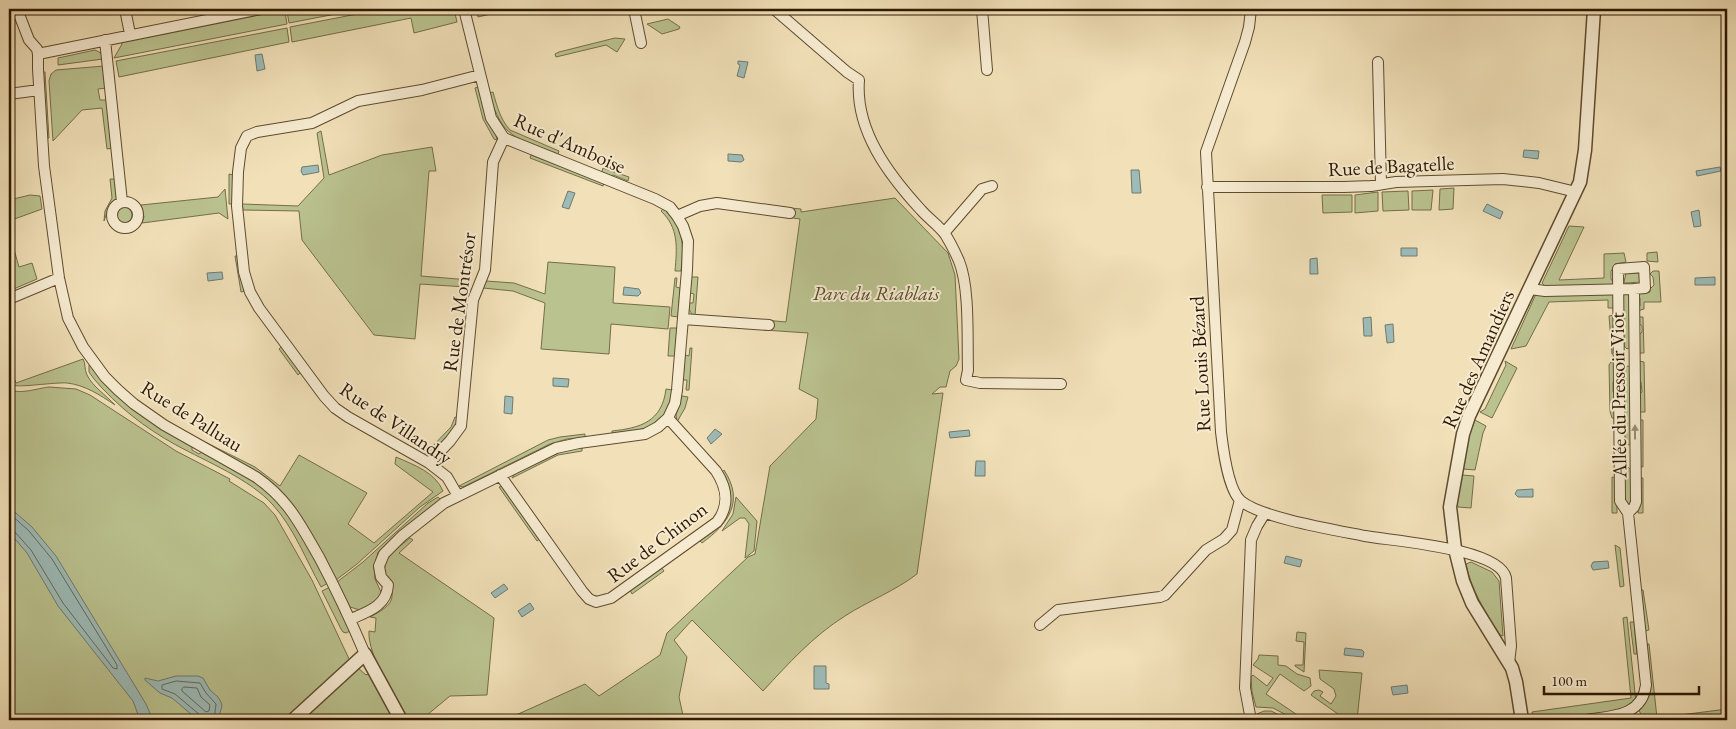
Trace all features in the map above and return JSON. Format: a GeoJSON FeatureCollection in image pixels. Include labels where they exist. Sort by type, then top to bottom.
{"type":"FeatureCollection","features":[{"type":"Feature","properties":{"kind":"street"},"geometry":{"type":"LineString","coordinates":[[17,9],[29,40],[37,49],[38,54],[261,9]]}},
{"type":"Feature","properties":{"kind":"street"},"geometry":{"type":"LineString","coordinates":[[124,9],[130,34]]}},
{"type":"Feature","properties":{"kind":"street","name":"Rue d'Amboise"},"geometry":{"type":"LineString","coordinates":[[464,9],[491,118],[504,138],[655,199],[670,207],[683,226],[688,241],[687,270],[676,398],[668,418]]}},
{"type":"Feature","properties":{"kind":"street"},"geometry":{"type":"LineString","coordinates":[[634,9],[641,43]]}},
{"type":"Feature","properties":{"kind":"street"},"geometry":{"type":"LineString","coordinates":[[774,9],[847,72],[860,80],[858,97],[865,124],[881,160],[913,202],[944,233],[959,261],[964,279],[968,370],[966,380],[980,383],[1061,384]]}},
{"type":"Feature","properties":{"kind":"street"},"geometry":{"type":"LineString","coordinates":[[982,9],[987,70]]}},
{"type":"Feature","properties":{"kind":"street","name":"Rue Louis Bézard"},"geometry":{"type":"LineString","coordinates":[[1240,500],[1231,483],[1222,447],[1206,152],[1245,42],[1251,9]]}},
{"type":"Feature","properties":{"kind":"street","name":"Rue des Amandiers"},"geometry":{"type":"LineString","coordinates":[[1522,720],[1516,682],[1509,663],[1472,603],[1463,581],[1455,549],[1450,507],[1463,434],[1469,416],[1576,192],[1585,150],[1594,9]]}},
{"type":"Feature","properties":{"kind":"street"},"geometry":{"type":"LineString","coordinates":[[105,40],[122,202]]}},
{"type":"Feature","properties":{"kind":"street","name":"Rue de Palluau"},"geometry":{"type":"LineString","coordinates":[[38,54],[44,166],[62,297],[73,328],[87,354],[105,377],[134,404],[164,425],[256,477],[276,493],[296,517],[351,620],[365,654],[401,720]]}},
{"type":"Feature","properties":{"kind":"street"},"geometry":{"type":"LineString","coordinates":[[1378,62],[1381,184]]}},
{"type":"Feature","properties":{"kind":"street","name":"Rue de Villandry"},"geometry":{"type":"LineString","coordinates":[[458,496],[446,477],[429,463],[335,408],[259,308],[250,292],[244,272],[237,195],[241,148],[247,136],[257,132],[312,123],[358,101],[422,90],[480,76]]}},
{"type":"Feature","properties":{"kind":"street"},"geometry":{"type":"LineString","coordinates":[[9,94],[39,90]]}},
{"type":"Feature","properties":{"kind":"street","name":"Rue de Montrésor"},"geometry":{"type":"LineString","coordinates":[[429,463],[461,426],[473,300],[485,270],[493,162],[504,138]]}},
{"type":"Feature","properties":{"kind":"street","name":"Rue de Bagatelle"},"geometry":{"type":"LineString","coordinates":[[1207,187],[1344,187],[1371,186],[1396,182],[1503,179],[1539,183],[1576,192]]}},
{"type":"Feature","properties":{"kind":"street"},"geometry":{"type":"LineString","coordinates":[[944,233],[982,190],[992,186]]}},
{"type":"Feature","properties":{"kind":"street"},"geometry":{"type":"LineString","coordinates":[[677,216],[700,206],[716,203],[790,212]]}},
{"type":"Feature","properties":{"kind":"street"},"geometry":{"type":"LineString","coordinates":[[1618,289],[1618,269],[1644,268],[1645,288],[1634,289]]}},
{"type":"Feature","properties":{"kind":"street"},"geometry":{"type":"LineString","coordinates":[[9,299],[59,278]]}},
{"type":"Feature","properties":{"kind":"street","name":"Allée du Pressoir Viot"},"geometry":{"type":"LineString","coordinates":[[1530,289],[1546,291],[1634,289],[1636,502],[1628,513]]}},
{"type":"Feature","properties":{"kind":"street","name":"Allée du Pressoir Viot"},"geometry":{"type":"LineString","coordinates":[[1586,720],[1619,715],[1633,709],[1640,702],[1646,685],[1628,513],[1620,501],[1618,289]]}},
{"type":"Feature","properties":{"kind":"street"},"geometry":{"type":"LineString","coordinates":[[683,319],[769,326]]}},
{"type":"Feature","properties":{"kind":"street"},"geometry":{"type":"LineString","coordinates":[[1619,358],[1635,357]]}},
{"type":"Feature","properties":{"kind":"street"},"geometry":{"type":"LineString","coordinates":[[351,620],[380,605],[388,586],[381,577],[379,566],[384,554],[444,503],[556,448],[578,443],[645,434],[658,428],[668,418]]}},
{"type":"Feature","properties":{"kind":"street","name":"Rue de Chinon"},"geometry":{"type":"LineString","coordinates":[[500,475],[582,591],[589,599],[596,602],[605,600],[625,588],[716,522],[724,510],[726,496],[722,480],[668,418]]}},
{"type":"Feature","properties":{"kind":"street"},"geometry":{"type":"LineString","coordinates":[[1620,453],[1636,453]]}},
{"type":"Feature","properties":{"kind":"street"},"geometry":{"type":"LineString","coordinates":[[1040,625],[1058,610],[1165,595],[1206,550],[1224,539],[1232,530],[1240,500],[1265,513],[1366,536],[1455,549],[1498,567],[1505,574],[1511,646],[1509,663]]}},
{"type":"Feature","properties":{"kind":"street"},"geometry":{"type":"LineString","coordinates":[[1250,720],[1245,688],[1245,669],[1251,540],[1265,513]]}},
{"type":"Feature","properties":{"kind":"street"},"geometry":{"type":"LineString","coordinates":[[293,720],[365,654]]}},
{"type":"Feature","properties":{"kind":"green space"},"geometry":{"type":"Polygon","coordinates":[[[299,9],[362,9],[289,23],[287,11],[299,9]]]}},
{"type":"Feature","properties":{"kind":"green space"},"geometry":{"type":"Polygon","coordinates":[[[383,9],[454,9],[457,22],[414,33],[411,18],[292,42],[290,27],[383,9]]]}},
{"type":"Feature","properties":{"kind":"green space"},"geometry":{"type":"Polygon","coordinates":[[[476,9],[512,9],[478,17],[476,9]]]}},
{"type":"Feature","properties":{"kind":"green space"},"geometry":{"type":"Polygon","coordinates":[[[276,11],[277,13],[285,12],[287,24],[114,58],[122,44],[121,42],[276,11]]]}},
{"type":"Feature","properties":{"kind":"green space"},"geometry":{"type":"Polygon","coordinates":[[[668,19],[680,27],[679,29],[662,34],[647,24],[668,19]]]}},
{"type":"Feature","properties":{"kind":"green space"},"geometry":{"type":"Polygon","coordinates":[[[287,28],[289,42],[119,77],[116,61],[287,28]]]}},
{"type":"Feature","properties":{"kind":"green space"},"geometry":{"type":"Polygon","coordinates":[[[615,38],[625,39],[617,52],[606,45],[556,57],[555,54],[559,52],[615,38]]]}},
{"type":"Feature","properties":{"kind":"green space"},"geometry":{"type":"Polygon","coordinates":[[[95,50],[101,53],[103,59],[58,65],[58,58],[95,50]]]}},
{"type":"Feature","properties":{"kind":"green space"},"geometry":{"type":"Polygon","coordinates":[[[104,66],[107,88],[98,89],[100,100],[108,100],[113,148],[107,149],[102,108],[82,110],[53,141],[49,81],[51,74],[56,70],[104,66]]]}},
{"type":"Feature","properties":{"kind":"green space"},"geometry":{"type":"Polygon","coordinates":[[[43,72],[45,72],[49,138],[46,138],[43,72]]]}},
{"type":"Feature","properties":{"kind":"green space"},"geometry":{"type":"Polygon","coordinates":[[[478,87],[486,117],[497,140],[494,139],[483,119],[475,88],[478,87]]]}},
{"type":"Feature","properties":{"kind":"green space"},"geometry":{"type":"Polygon","coordinates":[[[493,92],[501,117],[510,130],[559,151],[558,154],[513,135],[500,120],[494,108],[489,93],[493,92]]]}},
{"type":"Feature","properties":{"kind":"green space"},"geometry":{"type":"Polygon","coordinates":[[[321,131],[329,175],[382,155],[432,147],[436,171],[429,171],[421,276],[470,280],[466,287],[420,284],[415,339],[374,335],[302,240],[299,211],[243,210],[242,204],[298,206],[324,178],[317,133],[321,131]]]}},
{"type":"Feature","properties":{"kind":"green space"},"geometry":{"type":"Polygon","coordinates":[[[531,155],[604,183],[603,186],[530,158],[531,155]]]}},
{"type":"Feature","properties":{"kind":"green space"},"geometry":{"type":"Polygon","coordinates":[[[603,168],[629,177],[628,181],[613,175],[609,178],[603,176],[603,168]]]}},
{"type":"Feature","properties":{"kind":"green space"},"geometry":{"type":"Polygon","coordinates":[[[229,174],[233,175],[233,204],[229,204],[229,174]]]}},
{"type":"Feature","properties":{"kind":"green space"},"geometry":{"type":"Polygon","coordinates":[[[110,179],[116,179],[118,198],[109,207],[104,221],[105,211],[112,198],[110,179]]]}},
{"type":"Feature","properties":{"kind":"green space"},"geometry":{"type":"Polygon","coordinates":[[[1454,188],[1453,209],[1439,210],[1440,189],[1454,188]]]}},
{"type":"Feature","properties":{"kind":"green space"},"geometry":{"type":"Polygon","coordinates":[[[225,189],[228,219],[219,213],[142,223],[144,217],[141,205],[218,197],[225,189]]]}},
{"type":"Feature","properties":{"kind":"green space"},"geometry":{"type":"Polygon","coordinates":[[[1433,190],[1431,210],[1412,210],[1412,191],[1433,190]]]}},
{"type":"Feature","properties":{"kind":"green space"},"geometry":{"type":"Polygon","coordinates":[[[1408,191],[1409,210],[1383,211],[1382,192],[1408,191]]]}},
{"type":"Feature","properties":{"kind":"green space"},"geometry":{"type":"Polygon","coordinates":[[[1378,192],[1378,211],[1355,213],[1355,195],[1378,192]]]}},
{"type":"Feature","properties":{"kind":"green space"},"geometry":{"type":"Polygon","coordinates":[[[30,195],[40,196],[42,209],[9,221],[9,200],[30,195]]]}},
{"type":"Feature","properties":{"kind":"green space"},"geometry":{"type":"Polygon","coordinates":[[[1322,195],[1352,195],[1352,212],[1323,213],[1322,195]]]}},
{"type":"Feature","properties":{"kind":"green space","name":"Parc du Riablais"},"geometry":{"type":"Polygon","coordinates":[[[895,198],[948,253],[955,275],[959,359],[956,366],[950,371],[946,387],[940,387],[932,394],[943,393],[917,574],[822,632],[763,691],[692,620],[674,640],[687,657],[679,697],[684,720],[505,720],[585,684],[599,696],[660,655],[667,633],[748,557],[755,554],[770,466],[816,419],[818,399],[799,389],[808,333],[764,330],[765,320],[786,322],[800,219],[779,216],[781,207],[801,209],[801,212],[895,198]]]}},
{"type":"Feature","properties":{"kind":"green space"},"geometry":{"type":"Polygon","coordinates":[[[121,207],[127,207],[132,212],[130,221],[121,223],[116,218],[116,212],[121,207]]]}},
{"type":"Feature","properties":{"kind":"green space"},"geometry":{"type":"Polygon","coordinates":[[[664,208],[676,222],[681,237],[681,271],[675,271],[676,239],[671,224],[661,211],[664,208]]]}},
{"type":"Feature","properties":{"kind":"green space"},"geometry":{"type":"Polygon","coordinates":[[[1569,226],[1584,227],[1559,280],[1604,278],[1604,254],[1624,253],[1626,262],[1615,264],[1611,271],[1611,279],[1615,285],[1546,287],[1542,283],[1569,226]]]}},
{"type":"Feature","properties":{"kind":"green space"},"geometry":{"type":"Polygon","coordinates":[[[9,232],[19,267],[32,263],[37,279],[9,291],[9,232]]]}},
{"type":"Feature","properties":{"kind":"green space"},"geometry":{"type":"Polygon","coordinates":[[[1657,252],[1658,262],[1647,261],[1647,253],[1657,252]]]}},
{"type":"Feature","properties":{"kind":"green space"},"geometry":{"type":"Polygon","coordinates":[[[235,256],[239,256],[245,291],[241,292],[235,256]]]}},
{"type":"Feature","properties":{"kind":"green space"},"geometry":{"type":"Polygon","coordinates":[[[548,262],[615,267],[613,303],[670,307],[668,329],[611,324],[609,354],[541,349],[545,303],[513,291],[483,288],[486,281],[514,283],[545,294],[548,262]]]}},
{"type":"Feature","properties":{"kind":"green space"},"geometry":{"type":"Polygon","coordinates":[[[1653,271],[1659,271],[1661,302],[1644,302],[1644,309],[1638,311],[1640,298],[1636,295],[1639,292],[1650,292],[1654,285],[1653,277],[1650,274],[1653,271]]]}},
{"type":"Feature","properties":{"kind":"green space"},"geometry":{"type":"Polygon","coordinates":[[[1626,273],[1640,273],[1641,282],[1624,282],[1626,273]]]}},
{"type":"Feature","properties":{"kind":"green space"},"geometry":{"type":"Polygon","coordinates":[[[691,277],[698,277],[695,316],[689,307],[689,303],[693,303],[694,294],[690,293],[691,277]]]}},
{"type":"Feature","properties":{"kind":"green space"},"geometry":{"type":"Polygon","coordinates":[[[675,278],[677,278],[676,287],[680,288],[678,317],[671,316],[675,278]]]}},
{"type":"Feature","properties":{"kind":"green space"},"geometry":{"type":"Polygon","coordinates":[[[1614,292],[1614,308],[1608,308],[1608,300],[1549,302],[1526,346],[1511,349],[1536,294],[1614,292]]]}},
{"type":"Feature","properties":{"kind":"green space"},"geometry":{"type":"Polygon","coordinates":[[[1630,293],[1631,347],[1627,349],[1624,346],[1622,294],[1630,293]]]}},
{"type":"Feature","properties":{"kind":"green space"},"geometry":{"type":"Polygon","coordinates":[[[1614,315],[1616,322],[1613,325],[1613,333],[1617,337],[1616,354],[1612,354],[1609,316],[1614,315]]]}},
{"type":"Feature","properties":{"kind":"green space"},"geometry":{"type":"Polygon","coordinates":[[[1639,317],[1643,317],[1644,353],[1639,353],[1638,336],[1642,332],[1642,326],[1637,322],[1639,317]]]}},
{"type":"Feature","properties":{"kind":"green space"},"geometry":{"type":"Polygon","coordinates":[[[670,328],[677,328],[675,356],[668,356],[670,328]]]}},
{"type":"Feature","properties":{"kind":"green space"},"geometry":{"type":"Polygon","coordinates":[[[282,346],[301,372],[298,375],[279,349],[282,346]]]}},
{"type":"Feature","properties":{"kind":"green space"},"geometry":{"type":"Polygon","coordinates":[[[690,348],[692,348],[689,390],[686,390],[687,380],[683,380],[685,355],[689,356],[690,348]]]}},
{"type":"Feature","properties":{"kind":"green space"},"geometry":{"type":"Polygon","coordinates":[[[83,359],[86,373],[90,379],[115,405],[92,391],[74,384],[16,386],[11,383],[9,378],[9,364],[16,383],[83,359]]]}},
{"type":"Feature","properties":{"kind":"green space"},"geometry":{"type":"Polygon","coordinates":[[[1505,361],[1517,368],[1492,418],[1480,412],[1485,409],[1506,365],[1505,361]]]}},
{"type":"Feature","properties":{"kind":"green space"},"geometry":{"type":"Polygon","coordinates":[[[1639,361],[1644,362],[1645,412],[1639,412],[1638,395],[1642,392],[1641,382],[1638,379],[1639,361]]]}},
{"type":"Feature","properties":{"kind":"green space"},"geometry":{"type":"Polygon","coordinates":[[[1611,362],[1615,362],[1617,379],[1613,382],[1613,392],[1617,396],[1617,418],[1612,418],[1610,411],[1609,365],[1611,362]]]}},
{"type":"Feature","properties":{"kind":"green space"},"geometry":{"type":"Polygon","coordinates":[[[89,365],[192,445],[192,450],[199,454],[203,451],[263,487],[287,510],[328,583],[321,587],[287,524],[264,496],[240,479],[176,445],[142,424],[94,379],[89,372],[89,365]]]}},
{"type":"Feature","properties":{"kind":"green space"},"geometry":{"type":"Polygon","coordinates":[[[1627,366],[1631,367],[1631,444],[1629,445],[1624,442],[1624,369],[1627,366]]]}},
{"type":"Feature","properties":{"kind":"green space"},"geometry":{"type":"Polygon","coordinates":[[[49,387],[76,389],[90,395],[176,451],[230,479],[229,481],[264,503],[275,515],[312,580],[350,661],[366,675],[371,676],[396,720],[9,720],[9,388],[22,391],[49,387]]]}},
{"type":"Feature","properties":{"kind":"green space"},"geometry":{"type":"Polygon","coordinates":[[[666,389],[672,390],[670,403],[660,420],[634,431],[612,434],[612,431],[632,428],[655,416],[664,400],[666,389]]]}},
{"type":"Feature","properties":{"kind":"green space"},"geometry":{"type":"Polygon","coordinates":[[[682,396],[688,397],[685,408],[677,422],[676,415],[682,396]]]}},
{"type":"Feature","properties":{"kind":"green space"},"geometry":{"type":"Polygon","coordinates":[[[455,417],[459,418],[454,429],[431,454],[424,455],[451,427],[455,417]]]}},
{"type":"Feature","properties":{"kind":"green space"},"geometry":{"type":"Polygon","coordinates":[[[1475,420],[1486,426],[1475,470],[1463,469],[1468,437],[1475,420]]]}},
{"type":"Feature","properties":{"kind":"green space"},"geometry":{"type":"Polygon","coordinates":[[[1639,420],[1643,420],[1643,467],[1638,466],[1639,420]]]}},
{"type":"Feature","properties":{"kind":"green space"},"geometry":{"type":"Polygon","coordinates":[[[585,434],[585,437],[567,439],[550,444],[463,487],[459,486],[548,440],[585,434]]]}},
{"type":"Feature","properties":{"kind":"green space"},"geometry":{"type":"Polygon","coordinates":[[[197,438],[255,467],[280,486],[299,455],[367,493],[348,524],[374,543],[433,492],[395,464],[396,457],[417,466],[429,474],[443,491],[420,507],[357,564],[336,580],[296,509],[197,438]]]}},
{"type":"Feature","properties":{"kind":"green space"},"geometry":{"type":"Polygon","coordinates":[[[582,447],[582,451],[558,455],[512,478],[516,472],[551,454],[582,447]]]}},
{"type":"Feature","properties":{"kind":"green space"},"geometry":{"type":"Polygon","coordinates":[[[1628,467],[1632,471],[1632,502],[1630,505],[1624,502],[1624,471],[1628,467]]]}},
{"type":"Feature","properties":{"kind":"green space"},"geometry":{"type":"Polygon","coordinates":[[[724,470],[733,492],[731,511],[719,528],[702,543],[699,540],[723,520],[721,473],[724,470]]]}},
{"type":"Feature","properties":{"kind":"green space"},"geometry":{"type":"Polygon","coordinates":[[[1462,475],[1474,476],[1471,508],[1458,507],[1457,502],[1462,475]]]}},
{"type":"Feature","properties":{"kind":"green space"},"geometry":{"type":"Polygon","coordinates":[[[1612,477],[1617,478],[1617,513],[1612,513],[1612,477]]]}},
{"type":"Feature","properties":{"kind":"green space"},"geometry":{"type":"Polygon","coordinates":[[[1639,478],[1643,478],[1643,513],[1638,513],[1639,478]]]}},
{"type":"Feature","properties":{"kind":"green space"},"geometry":{"type":"Polygon","coordinates":[[[503,486],[540,539],[537,541],[499,487],[503,486]]]}},
{"type":"Feature","properties":{"kind":"green space"},"geometry":{"type":"Polygon","coordinates":[[[438,497],[441,500],[378,552],[374,567],[375,579],[381,592],[379,600],[360,610],[350,607],[337,582],[363,562],[428,503],[438,497]]]}},
{"type":"Feature","properties":{"kind":"green space"},"geometry":{"type":"Polygon","coordinates":[[[736,497],[757,521],[754,551],[745,558],[749,524],[745,518],[740,518],[722,531],[733,514],[736,497]]]}},
{"type":"Feature","properties":{"kind":"green space"},"geometry":{"type":"Polygon","coordinates":[[[410,538],[413,540],[399,553],[494,618],[487,695],[450,696],[421,720],[408,720],[377,664],[369,631],[375,632],[376,618],[370,617],[390,603],[392,596],[386,578],[386,563],[393,552],[410,538]]]}},
{"type":"Feature","properties":{"kind":"green space"},"geometry":{"type":"Polygon","coordinates":[[[1615,545],[1620,548],[1624,586],[1620,587],[1615,545]]]}},
{"type":"Feature","properties":{"kind":"green space"},"geometry":{"type":"Polygon","coordinates":[[[1471,562],[1492,572],[1499,581],[1503,636],[1500,635],[1484,610],[1475,592],[1466,564],[1471,562]]]}},
{"type":"Feature","properties":{"kind":"green space"},"geometry":{"type":"Polygon","coordinates":[[[661,567],[664,571],[632,594],[630,590],[661,567]]]}},
{"type":"Feature","properties":{"kind":"green space"},"geometry":{"type":"Polygon","coordinates":[[[330,587],[352,630],[346,633],[341,629],[322,591],[330,587]]]}},
{"type":"Feature","properties":{"kind":"green space"},"geometry":{"type":"Polygon","coordinates":[[[1641,590],[1643,590],[1649,630],[1645,631],[1641,590]]]}},
{"type":"Feature","properties":{"kind":"green space"},"geometry":{"type":"Polygon","coordinates":[[[1627,617],[1636,702],[1624,711],[1558,720],[1533,720],[1532,712],[1631,698],[1623,618],[1627,617]]]}},
{"type":"Feature","properties":{"kind":"green space"},"geometry":{"type":"Polygon","coordinates":[[[1630,622],[1634,622],[1637,654],[1634,654],[1630,622]]]}},
{"type":"Feature","properties":{"kind":"green space"},"geometry":{"type":"Polygon","coordinates":[[[1297,632],[1306,633],[1304,672],[1295,666],[1303,665],[1304,642],[1296,641],[1297,632]]]}},
{"type":"Feature","properties":{"kind":"green space"},"geometry":{"type":"Polygon","coordinates":[[[1647,644],[1649,644],[1657,718],[1727,709],[1727,720],[1629,720],[1641,714],[1639,711],[1648,697],[1647,644]]]}},
{"type":"Feature","properties":{"kind":"green space"},"geometry":{"type":"Polygon","coordinates":[[[1259,655],[1278,656],[1278,665],[1286,666],[1297,674],[1310,678],[1311,686],[1304,691],[1280,674],[1266,694],[1302,718],[1300,720],[1296,720],[1273,708],[1256,707],[1251,677],[1253,675],[1267,686],[1273,678],[1253,665],[1259,655]]]}},
{"type":"Feature","properties":{"kind":"green space"},"geometry":{"type":"Polygon","coordinates":[[[1319,670],[1362,673],[1357,720],[1345,720],[1311,695],[1314,691],[1319,690],[1323,692],[1320,696],[1331,704],[1336,696],[1334,689],[1320,679],[1319,670]]]}},
{"type":"Feature","properties":{"kind":"green space"},"geometry":{"type":"Polygon","coordinates":[[[1271,711],[1290,720],[1258,720],[1257,714],[1271,711]]]}},
{"type":"Feature","properties":{"kind":"water"},"geometry":{"type":"Polygon","coordinates":[[[262,54],[265,69],[257,71],[255,55],[262,54]]]}},
{"type":"Feature","properties":{"kind":"water"},"geometry":{"type":"Polygon","coordinates":[[[738,61],[748,62],[744,78],[737,76],[740,65],[738,61]]]}},
{"type":"Feature","properties":{"kind":"water"},"geometry":{"type":"Polygon","coordinates":[[[1524,150],[1539,151],[1538,159],[1523,157],[1524,150]]]}},
{"type":"Feature","properties":{"kind":"water"},"geometry":{"type":"Polygon","coordinates":[[[728,154],[742,155],[744,160],[741,162],[728,161],[728,154]]]}},
{"type":"Feature","properties":{"kind":"water"},"geometry":{"type":"Polygon","coordinates":[[[318,165],[319,172],[303,175],[301,171],[302,167],[318,165]]]}},
{"type":"Feature","properties":{"kind":"water"},"geometry":{"type":"Polygon","coordinates":[[[1720,167],[1721,171],[1697,176],[1696,171],[1720,167]]]}},
{"type":"Feature","properties":{"kind":"water"},"geometry":{"type":"Polygon","coordinates":[[[1131,170],[1139,170],[1141,193],[1132,193],[1131,170]]]}},
{"type":"Feature","properties":{"kind":"water"},"geometry":{"type":"Polygon","coordinates":[[[568,191],[575,193],[569,209],[562,207],[568,191]]]}},
{"type":"Feature","properties":{"kind":"water"},"geometry":{"type":"Polygon","coordinates":[[[1487,204],[1503,212],[1500,219],[1483,211],[1487,204]]]}},
{"type":"Feature","properties":{"kind":"water"},"geometry":{"type":"Polygon","coordinates":[[[1699,210],[1701,226],[1694,227],[1691,212],[1699,210]]]}},
{"type":"Feature","properties":{"kind":"water"},"geometry":{"type":"Polygon","coordinates":[[[1401,248],[1417,248],[1417,256],[1401,256],[1401,248]]]}},
{"type":"Feature","properties":{"kind":"water"},"geometry":{"type":"Polygon","coordinates":[[[1317,258],[1318,274],[1310,274],[1310,259],[1317,258]]]}},
{"type":"Feature","properties":{"kind":"water"},"geometry":{"type":"Polygon","coordinates":[[[222,272],[223,279],[208,281],[207,273],[222,272]]]}},
{"type":"Feature","properties":{"kind":"water"},"geometry":{"type":"Polygon","coordinates":[[[1715,277],[1715,285],[1695,285],[1695,278],[1715,277]]]}},
{"type":"Feature","properties":{"kind":"water"},"geometry":{"type":"Polygon","coordinates":[[[624,287],[639,289],[641,293],[638,296],[623,295],[624,287]]]}},
{"type":"Feature","properties":{"kind":"water"},"geometry":{"type":"Polygon","coordinates":[[[1371,317],[1372,336],[1364,336],[1363,318],[1371,317]]]}},
{"type":"Feature","properties":{"kind":"water"},"geometry":{"type":"Polygon","coordinates":[[[1393,324],[1394,342],[1387,343],[1385,325],[1393,324]]]}},
{"type":"Feature","properties":{"kind":"water"},"geometry":{"type":"Polygon","coordinates":[[[553,378],[569,379],[568,387],[553,386],[553,378]]]}},
{"type":"Feature","properties":{"kind":"water"},"geometry":{"type":"Polygon","coordinates":[[[505,396],[513,397],[512,414],[504,413],[505,396]]]}},
{"type":"Feature","properties":{"kind":"water"},"geometry":{"type":"Polygon","coordinates":[[[715,429],[722,434],[711,444],[707,438],[715,429]]]}},
{"type":"Feature","properties":{"kind":"water"},"geometry":{"type":"Polygon","coordinates":[[[969,430],[970,436],[950,438],[949,432],[969,430]]]}},
{"type":"Feature","properties":{"kind":"water"},"geometry":{"type":"Polygon","coordinates":[[[976,461],[985,461],[985,476],[975,476],[976,461]]]}},
{"type":"Feature","properties":{"kind":"water"},"geometry":{"type":"Polygon","coordinates":[[[1533,489],[1533,497],[1518,497],[1515,494],[1517,490],[1533,489]]]}},
{"type":"Feature","properties":{"kind":"water"},"geometry":{"type":"Polygon","coordinates":[[[9,507],[32,527],[56,556],[146,704],[153,720],[140,720],[133,701],[58,606],[27,553],[9,532],[9,507]]]}},
{"type":"Feature","properties":{"kind":"water"},"geometry":{"type":"Polygon","coordinates":[[[1286,556],[1302,560],[1300,567],[1284,563],[1286,556]]]}},
{"type":"Feature","properties":{"kind":"water"},"geometry":{"type":"Polygon","coordinates":[[[1608,561],[1609,568],[1593,570],[1591,566],[1593,562],[1608,561]]]}},
{"type":"Feature","properties":{"kind":"water"},"geometry":{"type":"Polygon","coordinates":[[[504,584],[508,589],[495,598],[491,593],[504,584]]]}},
{"type":"Feature","properties":{"kind":"water"},"geometry":{"type":"Polygon","coordinates":[[[530,603],[534,609],[522,617],[518,611],[530,603]]]}},
{"type":"Feature","properties":{"kind":"water"},"geometry":{"type":"Polygon","coordinates":[[[1345,648],[1362,650],[1364,652],[1363,657],[1344,655],[1345,648]]]}},
{"type":"Feature","properties":{"kind":"water"},"geometry":{"type":"Polygon","coordinates":[[[814,666],[826,666],[826,683],[829,684],[829,689],[814,689],[814,666]]]}},
{"type":"Feature","properties":{"kind":"water"},"geometry":{"type":"Polygon","coordinates":[[[176,676],[198,676],[203,678],[210,690],[221,702],[222,706],[218,720],[198,720],[172,698],[160,693],[145,680],[145,678],[158,681],[176,676]]]}},
{"type":"Feature","properties":{"kind":"water"},"geometry":{"type":"Polygon","coordinates":[[[1407,685],[1408,693],[1393,695],[1391,687],[1407,685]]]}}]}
